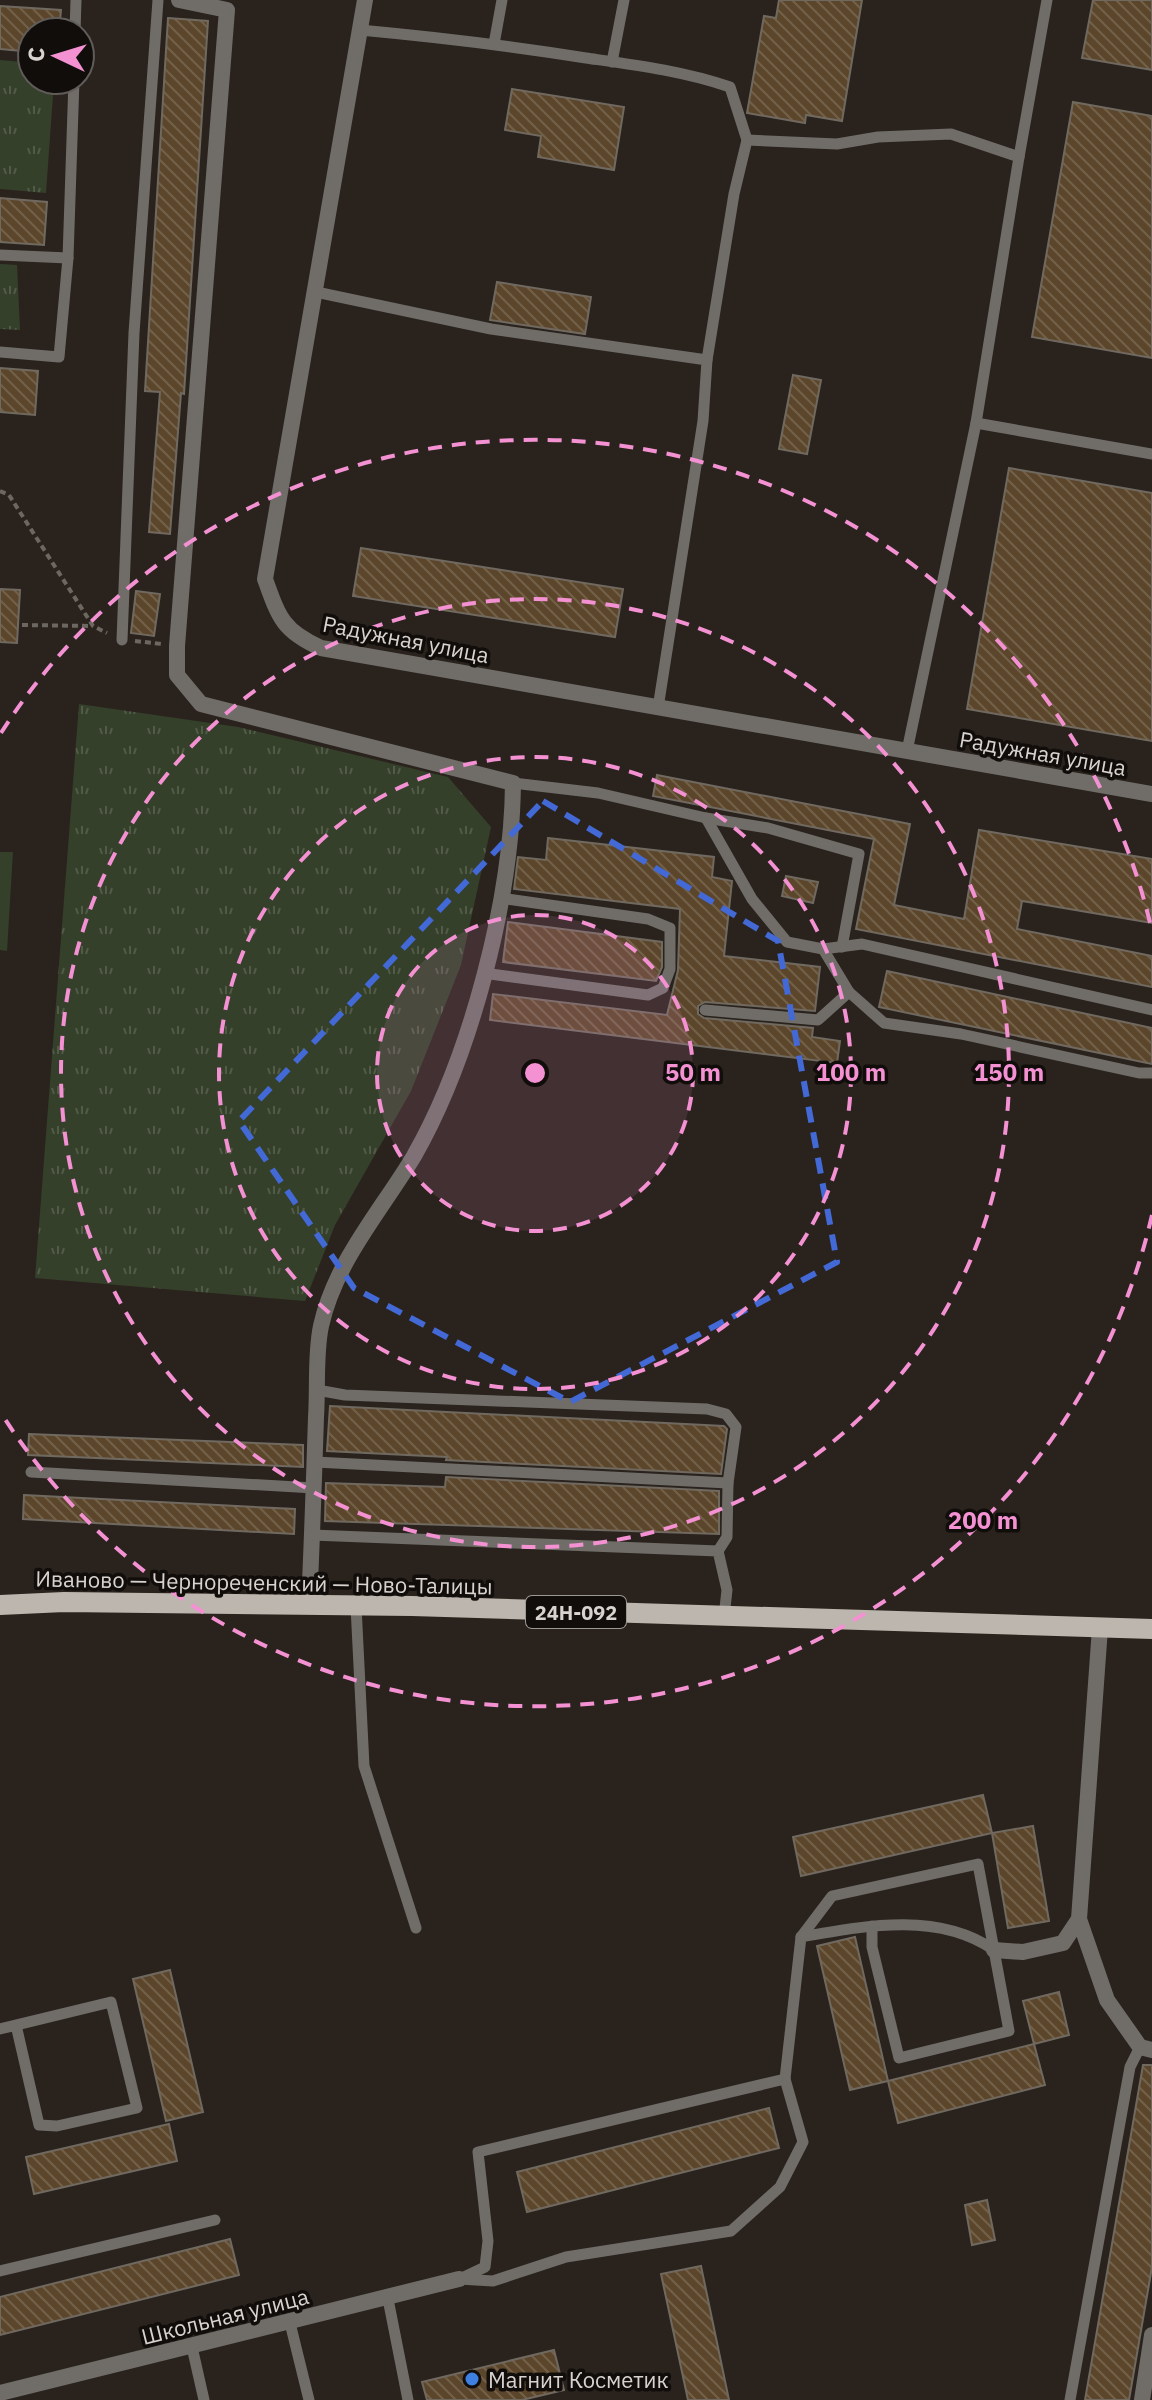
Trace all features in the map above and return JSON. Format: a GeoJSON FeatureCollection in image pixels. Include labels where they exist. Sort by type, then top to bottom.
{"type":"FeatureCollection","features":[{"type":"Feature","properties":{"kind":"main road","name":"Иваново — Чернореченский — Ново-Талицы"},"geometry":{"type":"LineString","coordinates":[[0,1605],[64,1602],[309,1605],[1152,1629]]}},
{"type":"Feature","properties":{"kind":"street"},"geometry":{"type":"LineString","coordinates":[[179,0],[209,3],[227,10],[177,675],[201,704],[513,783],[513,827],[500,898],[483,973],[445,1092],[415,1154],[336,1281],[320,1327],[309,1605]]}},
{"type":"Feature","properties":{"kind":"street","name":"Радужная улица"},"geometry":{"type":"LineString","coordinates":[[365,0],[265,579],[281,621],[294,636],[321,648],[1152,794]]}},
{"type":"Feature","properties":{"kind":"street"},"geometry":{"type":"LineString","coordinates":[[1100,1628],[1079,1919],[1107,2000],[1146,2049]]}},
{"type":"Feature","properties":{"kind":"street"},"geometry":{"type":"LineString","coordinates":[[994,1950],[1023,1952],[1063,1943],[1079,1919]]}},
{"type":"Feature","properties":{"kind":"street","name":"Школьная улица"},"geometry":{"type":"LineString","coordinates":[[11,2394],[459,2279]]}},
{"type":"Feature","properties":{"kind":"street"},"geometry":{"type":"LineString","coordinates":[[1142,2400],[1152,2335]]}},
{"type":"Feature","properties":{"kind":"lane"},"geometry":{"type":"LineString","coordinates":[[122,640],[134,333],[158,0]]}},
{"type":"Feature","properties":{"kind":"lane"},"geometry":{"type":"LineString","coordinates":[[494,44],[502,0]]}},
{"type":"Feature","properties":{"kind":"lane"},"geometry":{"type":"LineString","coordinates":[[612,62],[624,0]]}},
{"type":"Feature","properties":{"kind":"lane"},"geometry":{"type":"LineString","coordinates":[[907,751],[976,423],[1047,0]]}},
{"type":"Feature","properties":{"kind":"lane"},"geometry":{"type":"LineString","coordinates":[[360,30],[494,44],[690,74],[730,87],[747,140],[734,194],[707,360],[703,421],[658,708]]}},
{"type":"Feature","properties":{"kind":"lane"},"geometry":{"type":"LineString","coordinates":[[0,352],[59,357],[68,258],[73,96]]}},
{"type":"Feature","properties":{"kind":"lane"},"geometry":{"type":"LineString","coordinates":[[747,140],[837,144],[878,137],[951,134],[1019,157]]}},
{"type":"Feature","properties":{"kind":"lane"},"geometry":{"type":"LineString","coordinates":[[0,255],[68,258]]}},
{"type":"Feature","properties":{"kind":"lane"},"geometry":{"type":"LineString","coordinates":[[316,292],[491,329],[707,360]]}},
{"type":"Feature","properties":{"kind":"lane"},"geometry":{"type":"LineString","coordinates":[[976,423],[1152,454]]}},
{"type":"Feature","properties":{"kind":"lane"},"geometry":{"type":"LineString","coordinates":[[513,783],[598,793],[706,818],[768,828],[859,854],[842,947]]}},
{"type":"Feature","properties":{"kind":"lane"},"geometry":{"type":"LineString","coordinates":[[706,818],[752,899],[787,942],[823,949],[862,944],[1152,1010]]}},
{"type":"Feature","properties":{"kind":"lane"},"geometry":{"type":"LineString","coordinates":[[483,973],[648,995],[663,988],[670,969],[670,928],[648,919],[500,898]]}},
{"type":"Feature","properties":{"kind":"lane"},"geometry":{"type":"LineString","coordinates":[[823,949],[849,992],[884,1023],[961,1034],[1125,1071],[1152,1073]]}},
{"type":"Feature","properties":{"kind":"lane"},"geometry":{"type":"LineString","coordinates":[[705,1010],[818,1020],[849,992]]}},
{"type":"Feature","properties":{"kind":"lane"},"geometry":{"type":"LineString","coordinates":[[317,1390],[345,1395],[707,1409],[726,1414],[736,1427],[728,1483],[727,1537],[718,1551],[727,1590],[724,1617]]}},
{"type":"Feature","properties":{"kind":"lane"},"geometry":{"type":"LineString","coordinates":[[315,1462],[728,1483]]}},
{"type":"Feature","properties":{"kind":"lane"},"geometry":{"type":"LineString","coordinates":[[31,1472],[314,1488]]}},
{"type":"Feature","properties":{"kind":"lane"},"geometry":{"type":"LineString","coordinates":[[312,1535],[718,1551]]}},
{"type":"Feature","properties":{"kind":"lane"},"geometry":{"type":"LineString","coordinates":[[356,1606],[364,1766],[416,1928]]}},
{"type":"Feature","properties":{"kind":"lane"},"geometry":{"type":"LineString","coordinates":[[459,2279],[493,2281],[566,2257],[731,2231],[780,2187],[803,2142],[785,2079],[801,1937],[832,1896],[978,1864],[1009,2031],[899,2058],[872,1947],[872,1926]]}},
{"type":"Feature","properties":{"kind":"lane"},"geometry":{"type":"LineString","coordinates":[[801,1937],[872,1926],[930,1927],[973,1935],[994,1950]]}},
{"type":"Feature","properties":{"kind":"lane"},"geometry":{"type":"LineString","coordinates":[[0,2029],[16,2025],[111,2002],[137,2108],[57,2126],[39,2125],[16,2025]]}},
{"type":"Feature","properties":{"kind":"lane"},"geometry":{"type":"LineString","coordinates":[[1070,2400],[1130,2067],[1146,2049]]}},
{"type":"Feature","properties":{"kind":"lane"},"geometry":{"type":"LineString","coordinates":[[459,2279],[485,2267],[488,2241],[478,2152],[785,2079]]}},
{"type":"Feature","properties":{"kind":"lane"},"geometry":{"type":"LineString","coordinates":[[0,2271],[215,2220]]}},
{"type":"Feature","properties":{"kind":"lane"},"geometry":{"type":"LineString","coordinates":[[388,2299],[408,2400]]}},
{"type":"Feature","properties":{"kind":"lane"},"geometry":{"type":"LineString","coordinates":[[290,2323],[309,2400]]}},
{"type":"Feature","properties":{"kind":"lane"},"geometry":{"type":"LineString","coordinates":[[192,2347],[204,2400]]}},
{"type":"Feature","properties":{"kind":"path"},"geometry":{"type":"LineString","coordinates":[[0,491],[9,495],[93,626]]}},
{"type":"Feature","properties":{"kind":"path"},"geometry":{"type":"LineString","coordinates":[[22,625],[93,626],[122,640],[177,646]]}},
{"type":"Feature","properties":{"kind":"highlighted area"},"geometry":{"type":"Polygon","coordinates":[[[543,801],[778,941],[837,1262],[570,1402],[354,1288],[239,1121],[543,801]]]}},
{"type":"Feature","properties":{"kind":"green space"},"geometry":{"type":"Polygon","coordinates":[[[0,60],[16,62],[16,96],[53,96],[46,193],[0,189],[0,60]]]}},
{"type":"Feature","properties":{"kind":"green space"},"geometry":{"type":"Polygon","coordinates":[[[0,264],[17,265],[20,330],[0,329],[0,264]]]}},
{"type":"Feature","properties":{"kind":"green space"},"geometry":{"type":"Polygon","coordinates":[[[79,704],[238,727],[448,777],[491,827],[461,965],[411,1091],[335,1225],[305,1301],[35,1278],[79,704]]]}},
{"type":"Feature","properties":{"kind":"green space"},"geometry":{"type":"Polygon","coordinates":[[[0,852],[13,852],[7,951],[0,950],[0,852]]]}},
{"type":"Feature","properties":{"kind":"building"},"geometry":{"type":"Polygon","coordinates":[[[779,0],[862,0],[842,121],[806,115],[805,123],[747,113],[764,16],[776,18],[779,0]]]}},
{"type":"Feature","properties":{"kind":"building"},"geometry":{"type":"Polygon","coordinates":[[[1093,0],[1152,0],[1152,70],[1082,58],[1093,0]]]}},
{"type":"Feature","properties":{"kind":"building"},"geometry":{"type":"Polygon","coordinates":[[[0,6],[61,10],[60,16],[16,16],[16,50],[0,49],[0,6]]]}},
{"type":"Feature","properties":{"kind":"building"},"geometry":{"type":"Polygon","coordinates":[[[168,18],[208,21],[184,394],[181,393],[170,534],[149,532],[160,392],[145,391],[168,18]]]}},
{"type":"Feature","properties":{"kind":"building"},"geometry":{"type":"Polygon","coordinates":[[[512,89],[624,107],[614,170],[538,157],[541,136],[505,130],[512,89]]]}},
{"type":"Feature","properties":{"kind":"building"},"geometry":{"type":"Polygon","coordinates":[[[1073,102],[1152,116],[1152,358],[1032,337],[1073,102]]]}},
{"type":"Feature","properties":{"kind":"building"},"geometry":{"type":"Polygon","coordinates":[[[0,198],[47,202],[44,245],[0,242],[0,198]]]}},
{"type":"Feature","properties":{"kind":"building"},"geometry":{"type":"Polygon","coordinates":[[[497,282],[591,297],[585,334],[490,320],[497,282]]]}},
{"type":"Feature","properties":{"kind":"building"},"geometry":{"type":"Polygon","coordinates":[[[0,368],[38,371],[35,415],[0,412],[0,368]]]}},
{"type":"Feature","properties":{"kind":"building"},"geometry":{"type":"Polygon","coordinates":[[[793,375],[821,380],[807,454],[779,449],[793,375]]]}},
{"type":"Feature","properties":{"kind":"building"},"geometry":{"type":"Polygon","coordinates":[[[1009,468],[1152,493],[1152,741],[967,709],[1009,468]]]}},
{"type":"Feature","properties":{"kind":"building"},"geometry":{"type":"Polygon","coordinates":[[[361,548],[623,589],[615,637],[353,596],[361,548]]]}},
{"type":"Feature","properties":{"kind":"building"},"geometry":{"type":"Polygon","coordinates":[[[0,589],[20,590],[17,643],[0,642],[0,589]]]}},
{"type":"Feature","properties":{"kind":"building"},"geometry":{"type":"Polygon","coordinates":[[[136,591],[160,594],[154,636],[131,633],[136,591]]]}},
{"type":"Feature","properties":{"kind":"building"},"geometry":{"type":"Polygon","coordinates":[[[657,775],[910,824],[894,905],[964,919],[979,830],[1152,859],[1152,923],[1022,901],[1017,929],[1152,956],[1152,987],[856,929],[874,839],[653,796],[657,775]]]}},
{"type":"Feature","properties":{"kind":"building"},"geometry":{"type":"Polygon","coordinates":[[[548,838],[714,857],[712,877],[732,881],[724,956],[820,967],[815,1011],[705,1002],[698,1006],[698,1014],[704,1018],[813,1028],[812,1037],[840,1041],[837,1063],[490,1020],[493,994],[667,1015],[678,970],[680,909],[514,889],[518,857],[546,860],[548,838]]]}},
{"type":"Feature","properties":{"kind":"building"},"geometry":{"type":"Polygon","coordinates":[[[786,876],[818,882],[813,903],[782,896],[786,876]]]}},
{"type":"Feature","properties":{"kind":"building"},"geometry":{"type":"Polygon","coordinates":[[[508,922],[662,942],[662,967],[656,981],[503,962],[508,922]]]}},
{"type":"Feature","properties":{"kind":"building"},"geometry":{"type":"Polygon","coordinates":[[[887,971],[1152,1028],[1152,1064],[879,1007],[887,971]]]}},
{"type":"Feature","properties":{"kind":"building"},"geometry":{"type":"Polygon","coordinates":[[[330,1406],[724,1426],[727,1429],[721,1474],[446,1460],[447,1457],[327,1451],[330,1406]]]}},
{"type":"Feature","properties":{"kind":"building"},"geometry":{"type":"Polygon","coordinates":[[[29,1434],[303,1445],[303,1467],[28,1455],[29,1434]]]}},
{"type":"Feature","properties":{"kind":"building"},"geometry":{"type":"Polygon","coordinates":[[[446,1477],[719,1491],[719,1534],[325,1521],[326,1483],[445,1487],[446,1477]]]}},
{"type":"Feature","properties":{"kind":"building"},"geometry":{"type":"Polygon","coordinates":[[[24,1495],[295,1509],[294,1534],[23,1519],[24,1495]]]}},
{"type":"Feature","properties":{"kind":"building"},"geometry":{"type":"Polygon","coordinates":[[[983,1795],[992,1833],[801,1876],[793,1837],[983,1795]]]}},
{"type":"Feature","properties":{"kind":"building"},"geometry":{"type":"Polygon","coordinates":[[[1033,1826],[1049,1921],[1008,1928],[992,1833],[1033,1826]]]}},
{"type":"Feature","properties":{"kind":"building"},"geometry":{"type":"Polygon","coordinates":[[[855,1937],[888,2081],[850,2090],[817,1946],[855,1937]]]}},
{"type":"Feature","properties":{"kind":"building"},"geometry":{"type":"Polygon","coordinates":[[[170,1970],[203,2112],[166,2121],[133,1979],[170,1970]]]}},
{"type":"Feature","properties":{"kind":"building"},"geometry":{"type":"Polygon","coordinates":[[[1059,1992],[1069,2035],[1034,2044],[1023,2001],[1059,1992]]]}},
{"type":"Feature","properties":{"kind":"building"},"geometry":{"type":"Polygon","coordinates":[[[1034,2044],[1045,2085],[898,2123],[888,2081],[1034,2044]]]}},
{"type":"Feature","properties":{"kind":"building"},"geometry":{"type":"Polygon","coordinates":[[[1143,2065],[1152,2065],[1152,2267],[1129,2400],[1085,2400],[1143,2065]]]}},
{"type":"Feature","properties":{"kind":"building"},"geometry":{"type":"Polygon","coordinates":[[[769,2108],[779,2148],[527,2212],[517,2172],[769,2108]]]}},
{"type":"Feature","properties":{"kind":"building"},"geometry":{"type":"Polygon","coordinates":[[[169,2124],[177,2161],[34,2194],[26,2157],[169,2124]]]}},
{"type":"Feature","properties":{"kind":"building"},"geometry":{"type":"Polygon","coordinates":[[[987,2200],[995,2240],[972,2245],[965,2205],[987,2200]]]}},
{"type":"Feature","properties":{"kind":"building"},"geometry":{"type":"Polygon","coordinates":[[[230,2239],[239,2275],[0,2335],[0,2297],[230,2239]]]}},
{"type":"Feature","properties":{"kind":"building"},"geometry":{"type":"Polygon","coordinates":[[[701,2266],[729,2400],[688,2400],[661,2274],[701,2266]]]}},
{"type":"Feature","properties":{"kind":"building"},"geometry":{"type":"Polygon","coordinates":[[[554,2350],[564,2390],[522,2400],[427,2400],[422,2382],[554,2350]]]}},
{"type":"Feature","properties":{"kind":"place","name":"Магнит Косметик"},"geometry":{"type":"Point","coordinates":[472,2379]}}]}
